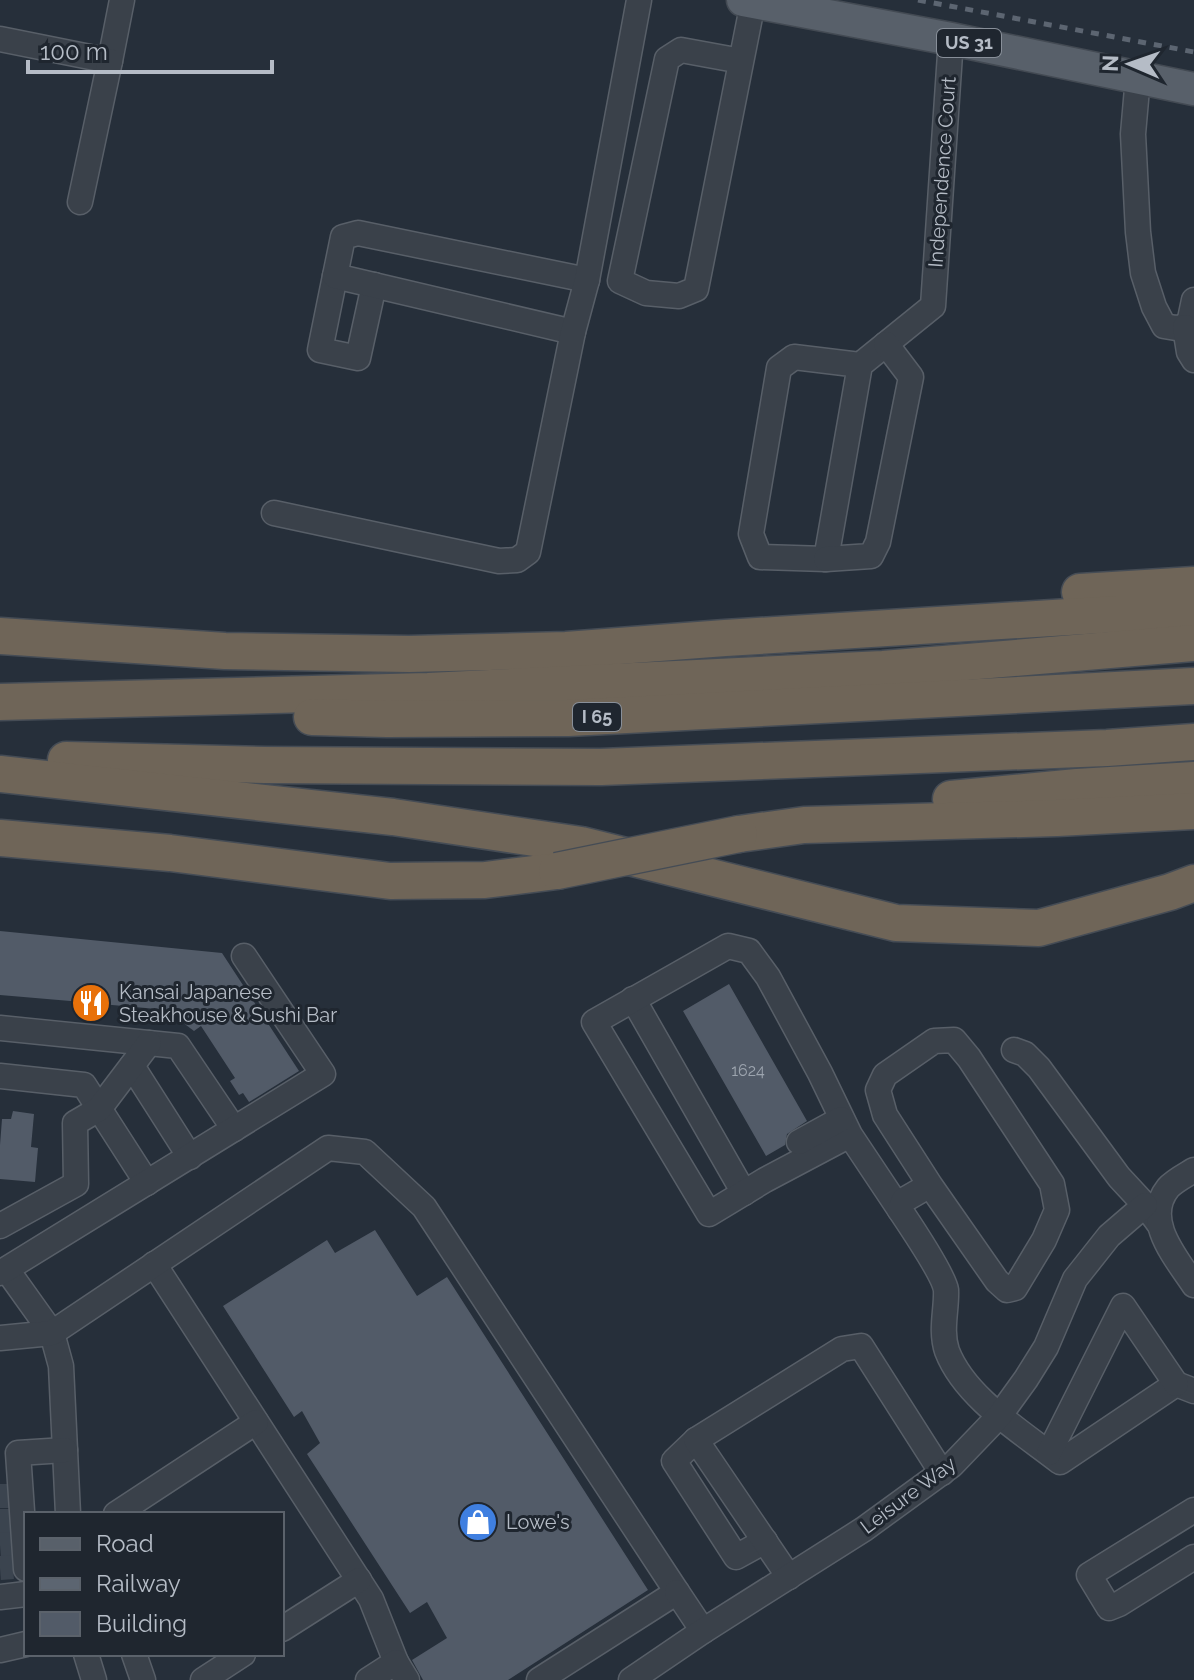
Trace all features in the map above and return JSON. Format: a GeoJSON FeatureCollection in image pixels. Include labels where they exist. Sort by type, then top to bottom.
{"type":"FeatureCollection","features":[{"type":"Feature","properties":{"kind":"highway"},"geometry":{"type":"LineString","coordinates":[[566,650],[917,603],[1194,585]]}},
{"type":"Feature","properties":{"kind":"highway"},"geometry":{"type":"LineString","coordinates":[[0,636],[225,651],[409,654],[566,650],[1117,614],[1194,614]]}},
{"type":"Feature","properties":{"kind":"highway"},"geometry":{"type":"LineString","coordinates":[[0,703],[475,689],[883,669],[1194,643]]}},
{"type":"Feature","properties":{"kind":"highway","name":"I 65"},"geometry":{"type":"LineString","coordinates":[[0,703],[78,709],[387,719],[568,718],[1194,686]]}},
{"type":"Feature","properties":{"kind":"highway"},"geometry":{"type":"LineString","coordinates":[[0,758],[265,765],[601,767],[1194,742]]}},
{"type":"Feature","properties":{"kind":"highway"},"geometry":{"type":"LineString","coordinates":[[0,774],[393,817],[581,845],[896,923],[1039,928],[1194,883]]}},
{"type":"Feature","properties":{"kind":"highway"},"geometry":{"type":"LineString","coordinates":[[0,838],[170,853],[390,881],[485,880],[557,871],[739,834],[929,801],[1194,780]]}},
{"type":"Feature","properties":{"kind":"highway"},"geometry":{"type":"LineString","coordinates":[[804,825],[1194,811]]}},
{"type":"Feature","properties":{"kind":"main road","name":"US 31"},"geometry":{"type":"LineString","coordinates":[[748,1],[1194,89]]}},
{"type":"Feature","properties":{"kind":"street"},"geometry":{"type":"LineString","coordinates":[[80,202],[122,0]]}},
{"type":"Feature","properties":{"kind":"street"},"geometry":{"type":"LineString","coordinates":[[274,513],[499,561],[517,560],[528,552],[573,332],[587,280],[639,0]]}},
{"type":"Feature","properties":{"kind":"street"},"geometry":{"type":"LineString","coordinates":[[741,61],[681,50],[667,59],[620,281],[646,293],[679,296],[696,289],[741,61],[748,1]]}},
{"type":"Feature","properties":{"kind":"street"},"geometry":{"type":"LineString","coordinates":[[0,39],[110,61]]}},
{"type":"Feature","properties":{"kind":"street","name":"Independence Court"},"geometry":{"type":"LineString","coordinates":[[886,344],[933,306],[951,39]]}},
{"type":"Feature","properties":{"kind":"street"},"geometry":{"type":"LineString","coordinates":[[1138,77],[1133,134],[1143,273],[1164,326],[1185,327]]}},
{"type":"Feature","properties":{"kind":"street"},"geometry":{"type":"LineString","coordinates":[[374,285],[358,358],[320,350],[343,237],[358,233],[587,280]]}},
{"type":"Feature","properties":{"kind":"street"},"geometry":{"type":"LineString","coordinates":[[335,276],[573,332]]}},
{"type":"Feature","properties":{"kind":"street"},"geometry":{"type":"LineString","coordinates":[[1194,300],[1185,327],[1189,352],[1194,360]]}},
{"type":"Feature","properties":{"kind":"street"},"geometry":{"type":"LineString","coordinates":[[826,559],[860,365],[886,344],[911,377],[878,542],[871,556],[826,559],[760,557],[751,534],[779,368],[794,357],[860,365]]}},
{"type":"Feature","properties":{"kind":"street"},"geometry":{"type":"LineString","coordinates":[[845,1127],[709,1214],[594,1022],[728,946],[749,951],[768,977],[820,1073],[845,1127],[929,1256],[946,1288],[943,1318],[946,1349],[964,1382],[1000,1415],[1060,1462],[1185,1387],[1123,1306],[1049,1453]]}},
{"type":"Feature","properties":{"kind":"street"},"geometry":{"type":"LineString","coordinates":[[68,1512],[61,1366],[52,1333],[4,1271],[323,1074],[244,956]]}},
{"type":"Feature","properties":{"kind":"street"},"geometry":{"type":"LineString","coordinates":[[633,999],[744,1193]]}},
{"type":"Feature","properties":{"kind":"street"},"geometry":{"type":"LineString","coordinates":[[0,1028],[178,1046],[234,1129]]}},
{"type":"Feature","properties":{"kind":"street"},"geometry":{"type":"LineString","coordinates":[[954,1040],[1052,1184],[1057,1210],[1044,1240],[1015,1288],[1007,1290],[997,1281],[930,1185],[885,1115],[878,1090],[885,1075],[934,1041],[954,1040]]}},
{"type":"Feature","properties":{"kind":"street"},"geometry":{"type":"LineString","coordinates":[[0,1226],[76,1184],[75,1123],[99,1109],[149,1043]]}},
{"type":"Feature","properties":{"kind":"street"},"geometry":{"type":"LineString","coordinates":[[1014,1050],[1025,1054],[1039,1068],[1119,1177],[1152,1214],[1194,1285]]}},
{"type":"Feature","properties":{"kind":"street"},"geometry":{"type":"LineString","coordinates":[[132,1066],[190,1157]]}},
{"type":"Feature","properties":{"kind":"street"},"geometry":{"type":"LineString","coordinates":[[0,1076],[84,1085],[147,1183]]}},
{"type":"Feature","properties":{"kind":"street"},"geometry":{"type":"LineString","coordinates":[[765,1180],[768,1161],[792,1146],[845,1127]]}},
{"type":"Feature","properties":{"kind":"street"},"geometry":{"type":"LineString","coordinates":[[0,1338],[52,1333],[328,1148],[365,1152],[424,1207],[703,1631]]}},
{"type":"Feature","properties":{"kind":"street"},"geometry":{"type":"LineString","coordinates":[[1152,1214],[1168,1188],[1194,1170]]}},
{"type":"Feature","properties":{"kind":"street"},"geometry":{"type":"LineString","coordinates":[[900,1210],[904,1200],[930,1185]]}},
{"type":"Feature","properties":{"kind":"street","name":"Leisure Way"},"geometry":{"type":"LineString","coordinates":[[631,1680],[864,1529],[952,1465],[1000,1415],[1026,1379],[1046,1347],[1075,1279],[1109,1236],[1152,1214]]}},
{"type":"Feature","properties":{"kind":"street"},"geometry":{"type":"LineString","coordinates":[[154,1264],[371,1599],[402,1671],[368,1680]]}},
{"type":"Feature","properties":{"kind":"street"},"geometry":{"type":"LineString","coordinates":[[789,1577],[696,1440],[842,1349],[861,1346],[942,1473]]}},
{"type":"Feature","properties":{"kind":"street"},"geometry":{"type":"LineString","coordinates":[[119,1512],[256,1422]]}},
{"type":"Feature","properties":{"kind":"street"},"geometry":{"type":"LineString","coordinates":[[20,1547],[13,1475],[65,1450]]}},
{"type":"Feature","properties":{"kind":"street"},"geometry":{"type":"LineString","coordinates":[[1194,1510],[1089,1575],[1109,1608],[1194,1557]]}},
{"type":"Feature","properties":{"kind":"street"},"geometry":{"type":"LineString","coordinates":[[284,1628],[359,1580]]}},
{"type":"Feature","properties":{"kind":"street"},"geometry":{"type":"LineString","coordinates":[[539,1680],[677,1592]]}},
{"type":"Feature","properties":{"kind":"street"},"geometry":{"type":"LineString","coordinates":[[0,1597],[24,1594]]}},
{"type":"Feature","properties":{"kind":"street"},"geometry":{"type":"LineString","coordinates":[[0,1650],[24,1644]]}},
{"type":"Feature","properties":{"kind":"street"},"geometry":{"type":"LineString","coordinates":[[87,1656],[94,1680]]}},
{"type":"Feature","properties":{"kind":"street"},"geometry":{"type":"LineString","coordinates":[[135,1656],[143,1680]]}},
{"type":"Feature","properties":{"kind":"street"},"geometry":{"type":"LineString","coordinates":[[203,1680],[240,1656]]}},
{"type":"Feature","properties":{"kind":"building"},"geometry":{"type":"Polygon","coordinates":[[[0,931],[222,953],[299,1071],[249,1102],[243,1093],[239,1095],[230,1081],[235,1078],[201,1026],[194,1031],[178,1019],[179,1011],[101,1004],[100,1011],[81,1009],[82,1002],[0,995],[0,931]]]}},
{"type":"Feature","properties":{"kind":"building"},"geometry":{"type":"Polygon","coordinates":[[[729,984],[807,1121],[787,1134],[785,1145],[766,1156],[683,1011],[729,984]]]}},
{"type":"Feature","properties":{"kind":"building"},"geometry":{"type":"Polygon","coordinates":[[[13,1111],[34,1114],[31,1147],[38,1148],[35,1182],[0,1179],[2,1119],[11,1119],[13,1111]]]}},
{"type":"Feature","properties":{"kind":"building","name":"Lowe's"},"geometry":{"type":"Polygon","coordinates":[[[375,1230],[417,1296],[447,1277],[648,1590],[508,1680],[423,1680],[412,1660],[447,1638],[427,1602],[410,1613],[307,1454],[320,1443],[302,1411],[294,1417],[223,1306],[327,1240],[335,1253],[375,1230]]]}},
{"type":"Feature","properties":{"kind":"tunnel"},"geometry":{"type":"LineString","coordinates":[[0,1496],[10,1496]]}},
{"type":"Feature","properties":{"kind":"tunnel"},"geometry":{"type":"LineString","coordinates":[[0,1521],[10,1521]]}},
{"type":"Feature","properties":{"kind":"tunnel"},"geometry":{"type":"LineString","coordinates":[[0,1545],[12,1544]]}},
{"type":"Feature","properties":{"kind":"tunnel"},"geometry":{"type":"LineString","coordinates":[[0,1568],[13,1567]]}},
{"type":"Feature","properties":{"kind":"railway"},"geometry":{"type":"LineString","coordinates":[[918,0],[1194,52]]}},
{"type":"Feature","properties":{"kind":"place","name":"Kansai Japanese Steakhouse & Sushi Bar"},"geometry":{"type":"Point","coordinates":[91,1003]}},
{"type":"Feature","properties":{"kind":"place","name":"Lowe's"},"geometry":{"type":"Point","coordinates":[478,1522]}}]}
